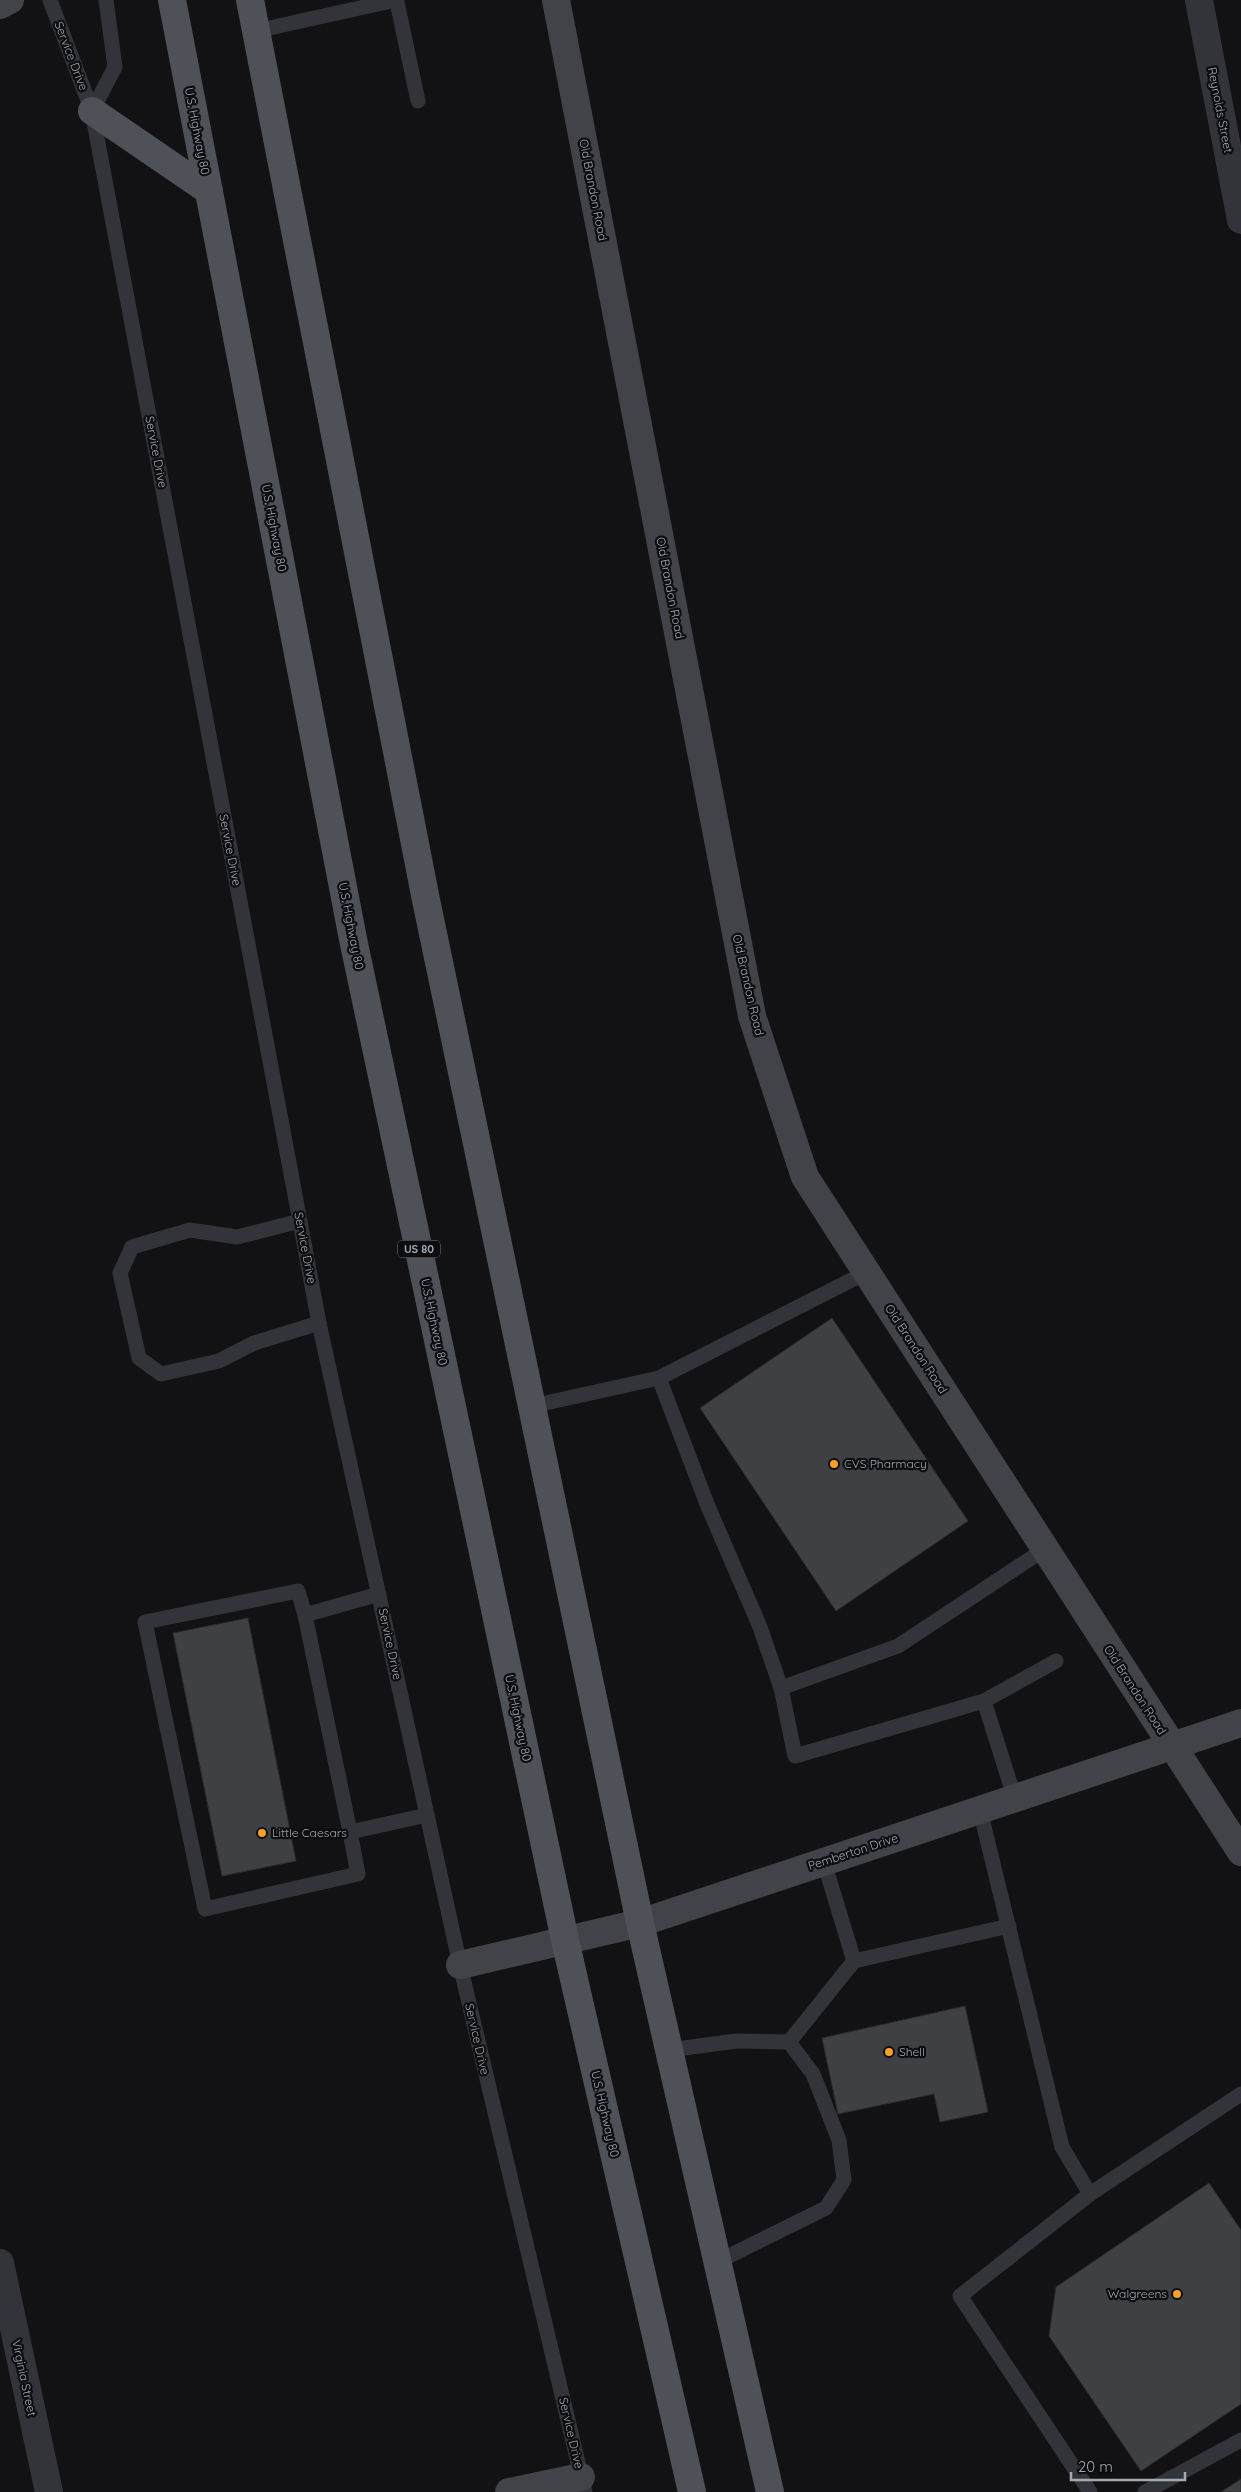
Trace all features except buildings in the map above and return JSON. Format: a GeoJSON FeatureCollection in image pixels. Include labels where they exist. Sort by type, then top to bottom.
{"type":"FeatureCollection","features":[{"type":"Feature","properties":{"kind":"main road","name":"U.S. Highway 80"},"geometry":{"type":"LineString","coordinates":[[172,0],[353,939],[565,1940],[692,2492]]}},
{"type":"Feature","properties":{"kind":"main road"},"geometry":{"type":"LineString","coordinates":[[250,0],[424,890],[640,1923],[770,2492]]}},
{"type":"Feature","properties":{"kind":"main road"},"geometry":{"type":"LineString","coordinates":[[92,111],[209,191]]}},
{"type":"Feature","properties":{"kind":"street"},"geometry":{"type":"LineString","coordinates":[[0,5],[10,0]]}},
{"type":"Feature","properties":{"kind":"street","name":"Old Brandon Road"},"geometry":{"type":"LineString","coordinates":[[556,0],[752,1016],[805,1176],[1241,1852]]}},
{"type":"Feature","properties":{"kind":"street","name":"Reynolds Street"},"geometry":{"type":"LineString","coordinates":[[1199,0],[1241,220]]}},
{"type":"Feature","properties":{"kind":"street","name":"Pemberton Drive"},"geometry":{"type":"LineString","coordinates":[[460,1965],[640,1923],[1241,1723]]}},
{"type":"Feature","properties":{"kind":"street","name":"Virginia Street"},"geometry":{"type":"LineString","coordinates":[[0,2263],[49,2492]]}},
{"type":"Feature","properties":{"kind":"street"},"geometry":{"type":"LineString","coordinates":[[509,2492],[583,2485]]}},
{"type":"Feature","properties":{"kind":"lane","name":"Service Drive"},"geometry":{"type":"LineString","coordinates":[[50,0],[92,111],[320,1323],[460,1965],[583,2485]]}},
{"type":"Feature","properties":{"kind":"lane"},"geometry":{"type":"LineString","coordinates":[[92,111],[114,68],[106,0]]}},
{"type":"Feature","properties":{"kind":"lane"},"geometry":{"type":"LineString","coordinates":[[256,31],[396,1],[418,101]]}},
{"type":"Feature","properties":{"kind":"lane"},"geometry":{"type":"LineString","coordinates":[[300,1221],[237,1237],[190,1230],[132,1247],[120,1273],[139,1358],[161,1374],[219,1361],[254,1343],[320,1323]]}},
{"type":"Feature","properties":{"kind":"lane"},"geometry":{"type":"LineString","coordinates":[[532,1406],[659,1378],[867,1272]]}},
{"type":"Feature","properties":{"kind":"lane"},"geometry":{"type":"LineString","coordinates":[[659,1378],[707,1504],[760,1627],[781,1688],[795,1756],[984,1701],[1056,1661]]}},
{"type":"Feature","properties":{"kind":"lane"},"geometry":{"type":"LineString","coordinates":[[781,1688],[898,1646],[1045,1549]]}},
{"type":"Feature","properties":{"kind":"lane"},"geometry":{"type":"LineString","coordinates":[[298,1591],[304,1615],[358,1874],[206,1909],[145,1622],[298,1591]]}},
{"type":"Feature","properties":{"kind":"lane"},"geometry":{"type":"LineString","coordinates":[[304,1615],[379,1594]]}},
{"type":"Feature","properties":{"kind":"lane"},"geometry":{"type":"LineString","coordinates":[[984,1701],[1014,1799]]}},
{"type":"Feature","properties":{"kind":"lane"},"geometry":{"type":"LineString","coordinates":[[980,1810],[1062,2147],[1090,2194]]}},
{"type":"Feature","properties":{"kind":"lane"},"geometry":{"type":"LineString","coordinates":[[350,1832],[428,1815]]}},
{"type":"Feature","properties":{"kind":"lane"},"geometry":{"type":"LineString","coordinates":[[824,1862],[854,1961]]}},
{"type":"Feature","properties":{"kind":"lane"},"geometry":{"type":"LineString","coordinates":[[789,2042],[854,1961],[1009,1926]]}},
{"type":"Feature","properties":{"kind":"lane"},"geometry":{"type":"LineString","coordinates":[[669,2050],[736,2041],[789,2042]]}},
{"type":"Feature","properties":{"kind":"lane"},"geometry":{"type":"LineString","coordinates":[[717,2262],[826,2208],[844,2180],[839,2140],[814,2074],[789,2042]]}},
{"type":"Feature","properties":{"kind":"lane"},"geometry":{"type":"LineString","coordinates":[[1090,2492],[960,2296],[1090,2194],[1241,2094]]}},
{"type":"Feature","properties":{"kind":"lane"},"geometry":{"type":"LineString","coordinates":[[1145,2492],[1241,2440]]}},
{"type":"Feature","properties":{"kind":"place","name":"CVS Pharmacy"},"geometry":{"type":"Point","coordinates":[834,1464]}},
{"type":"Feature","properties":{"kind":"place","name":"Little Caesars"},"geometry":{"type":"Point","coordinates":[262,1833]}},
{"type":"Feature","properties":{"kind":"place","name":"Shell"},"geometry":{"type":"Point","coordinates":[889,2052]}},
{"type":"Feature","properties":{"kind":"place","name":"Walgreens"},"geometry":{"type":"Point","coordinates":[1177,2294]}}]}
